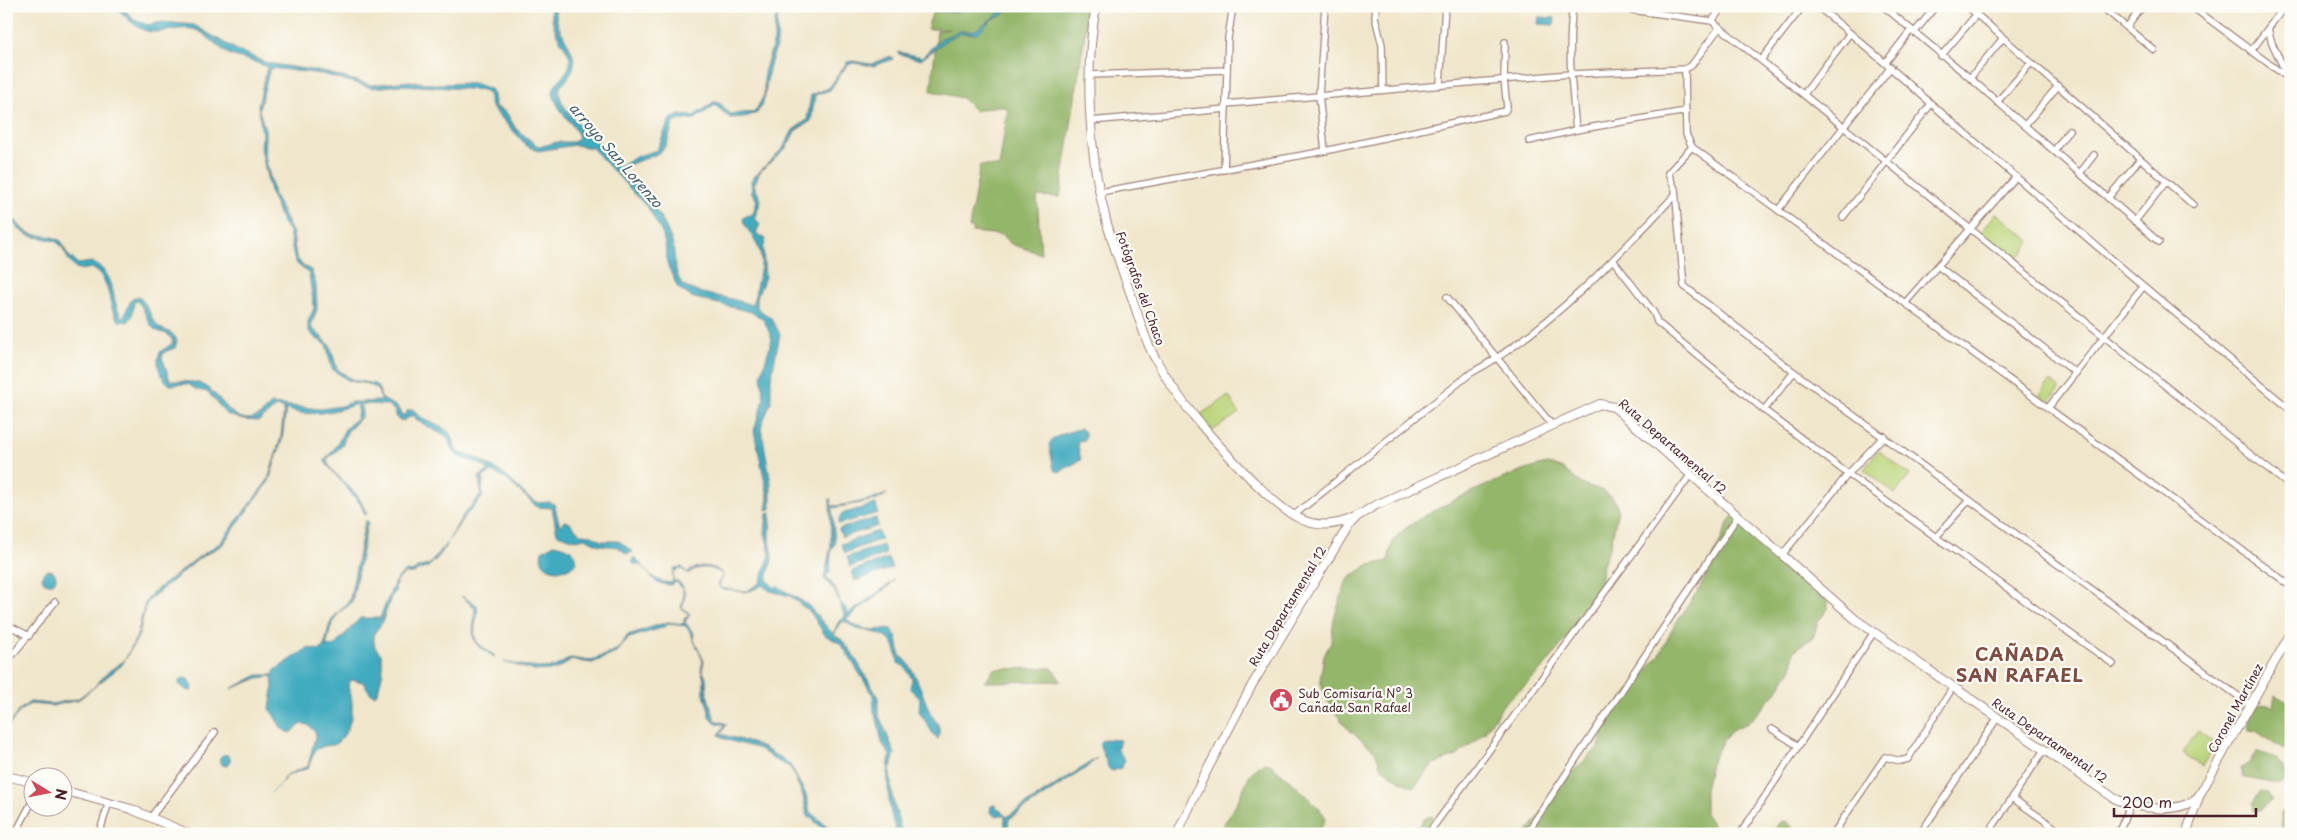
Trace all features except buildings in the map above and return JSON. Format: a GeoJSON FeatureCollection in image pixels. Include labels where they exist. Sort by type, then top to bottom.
{"type":"FeatureCollection","features":[{"type":"Feature","properties":{"kind":"main road","name":"Fotógrafos del Chaco"},"geometry":{"type":"LineString","coordinates":[[1096,6],[1090,121],[1100,192],[1110,236],[1155,359],[1201,427],[1258,486],[1293,516],[1303,522],[1318,525],[1344,523],[1358,516]]}},
{"type":"Feature","properties":{"kind":"main road","name":"Ruta Departamental 12"},"geometry":{"type":"LineString","coordinates":[[1177,834],[1204,776],[1252,686],[1349,525],[1358,516],[1374,506],[1600,404],[1614,407],[1835,603],[2114,798],[2130,805],[2154,808],[2190,804],[2200,794]]}},
{"type":"Feature","properties":{"kind":"main road","name":"Coronel Martínez"},"geometry":{"type":"LineString","coordinates":[[2186,834],[2200,794],[2249,704],[2291,633]]}},
{"type":"Feature","properties":{"kind":"main road"},"geometry":{"type":"LineString","coordinates":[[6,776],[22,780]]}},
{"type":"Feature","properties":{"kind":"main road"},"geometry":{"type":"LineString","coordinates":[[72,793],[109,802],[151,817],[189,834]]}},
{"type":"Feature","properties":{"kind":"street"},"geometry":{"type":"LineString","coordinates":[[1224,170],[1227,70],[1233,6]]}},
{"type":"Feature","properties":{"kind":"street"},"geometry":{"type":"LineString","coordinates":[[1325,152],[1319,95],[1326,6]]}},
{"type":"Feature","properties":{"kind":"street"},"geometry":{"type":"LineString","coordinates":[[1376,6],[1376,18],[1382,45],[1383,90]]}},
{"type":"Feature","properties":{"kind":"street"},"geometry":{"type":"LineString","coordinates":[[1440,84],[1445,6]]}},
{"type":"Feature","properties":{"kind":"street"},"geometry":{"type":"LineString","coordinates":[[1573,6],[1570,30],[1570,74],[1576,130]]}},
{"type":"Feature","properties":{"kind":"street"},"geometry":{"type":"LineString","coordinates":[[1602,6],[1633,8],[1712,21],[2291,487]]}},
{"type":"Feature","properties":{"kind":"street"},"geometry":{"type":"LineString","coordinates":[[1712,21],[1723,6]]}},
{"type":"Feature","properties":{"kind":"street"},"geometry":{"type":"LineString","coordinates":[[1761,60],[1803,6]]}},
{"type":"Feature","properties":{"kind":"street"},"geometry":{"type":"LineString","coordinates":[[1817,6],[1892,67],[1931,104],[2291,410]]}},
{"type":"Feature","properties":{"kind":"street"},"geometry":{"type":"LineString","coordinates":[[1886,62],[1936,6]]}},
{"type":"Feature","properties":{"kind":"street"},"geometry":{"type":"LineString","coordinates":[[1967,6],[2193,205]]}},
{"type":"Feature","properties":{"kind":"street"},"geometry":{"type":"LineString","coordinates":[[2101,6],[2154,50]]}},
{"type":"Feature","properties":{"kind":"street"},"geometry":{"type":"LineString","coordinates":[[2127,27],[2143,6]]}},
{"type":"Feature","properties":{"kind":"street"},"geometry":{"type":"LineString","coordinates":[[2190,6],[2290,79]]}},
{"type":"Feature","properties":{"kind":"street"},"geometry":{"type":"LineString","coordinates":[[2252,51],[2285,6]]}},
{"type":"Feature","properties":{"kind":"street"},"geometry":{"type":"LineString","coordinates":[[1887,7],[2159,242]]}},
{"type":"Feature","properties":{"kind":"street"},"geometry":{"type":"LineString","coordinates":[[1942,56],[1976,15]]}},
{"type":"Feature","properties":{"kind":"street"},"geometry":{"type":"LineString","coordinates":[[1090,121],[1319,95],[1440,84],[1570,74],[1685,69],[1690,66],[1719,28]]}},
{"type":"Feature","properties":{"kind":"street"},"geometry":{"type":"LineString","coordinates":[[2268,29],[2280,62],[2290,79]]}},
{"type":"Feature","properties":{"kind":"street"},"geometry":{"type":"LineString","coordinates":[[1804,94],[1850,33]]}},
{"type":"Feature","properties":{"kind":"street"},"geometry":{"type":"LineString","coordinates":[[1970,78],[2003,38]]}},
{"type":"Feature","properties":{"kind":"street"},"geometry":{"type":"LineString","coordinates":[[1100,192],[1325,152],[1505,111],[1507,107],[1504,80],[1505,42]]}},
{"type":"Feature","properties":{"kind":"street"},"geometry":{"type":"LineString","coordinates":[[1997,102],[2031,63]]}},
{"type":"Feature","properties":{"kind":"street"},"geometry":{"type":"LineString","coordinates":[[1778,210],[1892,67]]}},
{"type":"Feature","properties":{"kind":"street"},"geometry":{"type":"LineString","coordinates":[[1685,69],[1686,134],[1692,147],[2291,586]]}},
{"type":"Feature","properties":{"kind":"street"},"geometry":{"type":"LineString","coordinates":[[1091,75],[1227,70]]}},
{"type":"Feature","properties":{"kind":"street"},"geometry":{"type":"LineString","coordinates":[[2025,126],[2058,86]]}},
{"type":"Feature","properties":{"kind":"street"},"geometry":{"type":"LineString","coordinates":[[1843,217],[1931,104]]}},
{"type":"Feature","properties":{"kind":"street"},"geometry":{"type":"LineString","coordinates":[[1529,141],[1576,130],[1686,111]]}},
{"type":"Feature","properties":{"kind":"street"},"geometry":{"type":"LineString","coordinates":[[2054,150],[2069,130]]}},
{"type":"Feature","properties":{"kind":"street"},"geometry":{"type":"LineString","coordinates":[[1692,147],[1668,173],[1675,188],[1684,286],[1794,372],[2249,704]]}},
{"type":"Feature","properties":{"kind":"street"},"geometry":{"type":"LineString","coordinates":[[2080,173],[2094,155]]}},
{"type":"Feature","properties":{"kind":"street"},"geometry":{"type":"LineString","coordinates":[[2108,198],[2140,159]]}},
{"type":"Feature","properties":{"kind":"street"},"geometry":{"type":"LineString","coordinates":[[1905,303],[2016,177]]}},
{"type":"Feature","properties":{"kind":"street"},"geometry":{"type":"LineString","coordinates":[[2135,221],[2166,182]]}},
{"type":"Feature","properties":{"kind":"street"},"geometry":{"type":"LineString","coordinates":[[1293,516],[1471,373],[1498,359],[1613,260],[1675,195]]}},
{"type":"Feature","properties":{"kind":"street"},"geometry":{"type":"LineString","coordinates":[[1613,260],[1654,313],[1657,322],[1764,410],[1848,474],[2113,664]]}},
{"type":"Feature","properties":{"kind":"street"},"geometry":{"type":"LineString","coordinates":[[1938,266],[2076,373]]}},
{"type":"Feature","properties":{"kind":"street"},"geometry":{"type":"LineString","coordinates":[[2048,408],[2143,286]]}},
{"type":"Feature","properties":{"kind":"street"},"geometry":{"type":"LineString","coordinates":[[1447,297],[1552,425]]}},
{"type":"Feature","properties":{"kind":"street"},"geometry":{"type":"LineString","coordinates":[[1764,410],[1794,372]]}},
{"type":"Feature","properties":{"kind":"street"},"geometry":{"type":"LineString","coordinates":[[1782,555],[1848,474],[1884,436]]}},
{"type":"Feature","properties":{"kind":"street"},"geometry":{"type":"LineString","coordinates":[[1428,834],[1691,474]]}},
{"type":"Feature","properties":{"kind":"street"},"geometry":{"type":"LineString","coordinates":[[1936,537],[1969,500]]}},
{"type":"Feature","properties":{"kind":"street"},"geometry":{"type":"LineString","coordinates":[[1526,834],[1738,516]]}},
{"type":"Feature","properties":{"kind":"street"},"geometry":{"type":"LineString","coordinates":[[6,663],[55,602]]}},
{"type":"Feature","properties":{"kind":"street"},"geometry":{"type":"LineString","coordinates":[[6,624],[29,636]]}},
{"type":"Feature","properties":{"kind":"street"},"geometry":{"type":"LineString","coordinates":[[1740,834],[1874,632]]}},
{"type":"Feature","properties":{"kind":"street"},"geometry":{"type":"LineString","coordinates":[[1833,834],[1885,757],[1900,762],[1908,758],[1953,687]]}},
{"type":"Feature","properties":{"kind":"street"},"geometry":{"type":"LineString","coordinates":[[1920,834],[1998,717]]}},
{"type":"Feature","properties":{"kind":"street"},"geometry":{"type":"LineString","coordinates":[[1772,729],[1798,746]]}},
{"type":"Feature","properties":{"kind":"street"},"geometry":{"type":"LineString","coordinates":[[151,817],[214,732]]}},
{"type":"Feature","properties":{"kind":"street"},"geometry":{"type":"LineString","coordinates":[[1988,834],[2044,750]]}},
{"type":"Feature","properties":{"kind":"street"},"geometry":{"type":"LineString","coordinates":[[2012,798],[2064,834]]}},
{"type":"Feature","properties":{"kind":"street"},"geometry":{"type":"LineString","coordinates":[[99,834],[109,802]]}},
{"type":"Feature","properties":{"kind":"street"},"geometry":{"type":"LineString","coordinates":[[2118,834],[2130,805]]}},
{"type":"Feature","properties":{"kind":"street"},"geometry":{"type":"LineString","coordinates":[[15,834],[24,818]]}},
{"type":"Feature","properties":{"kind":"green space"},"geometry":{"type":"Polygon","coordinates":[[[970,6],[1089,6],[1060,197],[1037,196],[1041,254],[1011,244],[1003,235],[972,232],[973,228],[969,228],[980,165],[999,167],[1008,108],[997,106],[975,111],[962,98],[931,91],[937,31],[949,29],[927,29],[933,11],[957,12],[970,6]]]}},
{"type":"Feature","properties":{"kind":"green space"},"geometry":{"type":"Polygon","coordinates":[[[1996,213],[2031,241],[2016,260],[1981,233],[1996,213]]]}},
{"type":"Feature","properties":{"kind":"green space"},"geometry":{"type":"Polygon","coordinates":[[[2050,381],[2060,388],[2049,402],[2040,395],[2050,381]]]}},
{"type":"Feature","properties":{"kind":"green space"},"geometry":{"type":"Polygon","coordinates":[[[1229,396],[1239,413],[1212,431],[1201,414],[1229,396]]]}},
{"type":"Feature","properties":{"kind":"green space"},"geometry":{"type":"Polygon","coordinates":[[[1878,450],[1910,475],[1895,494],[1864,469],[1878,450]]]}},
{"type":"Feature","properties":{"kind":"green space"},"geometry":{"type":"Polygon","coordinates":[[[1548,464],[1563,469],[1582,484],[1604,491],[1616,502],[1618,510],[1611,544],[1602,567],[1600,585],[1581,620],[1544,667],[1505,702],[1484,733],[1457,756],[1433,764],[1414,787],[1400,781],[1381,767],[1375,751],[1348,729],[1325,696],[1320,680],[1324,656],[1331,642],[1334,618],[1347,580],[1366,566],[1388,561],[1393,541],[1405,529],[1421,518],[1466,494],[1514,474],[1548,464]]]}},
{"type":"Feature","properties":{"kind":"green space"},"geometry":{"type":"Polygon","coordinates":[[[1734,515],[1828,601],[1828,609],[1818,622],[1813,638],[1799,646],[1794,652],[1792,668],[1775,694],[1748,723],[1733,729],[1722,742],[1711,763],[1705,789],[1705,813],[1713,825],[1710,834],[1526,834],[1568,776],[1598,748],[1613,710],[1659,656],[1674,626],[1701,586],[1729,521],[1734,515]]]}},
{"type":"Feature","properties":{"kind":"green space"},"geometry":{"type":"Polygon","coordinates":[[[1052,668],[1061,681],[984,682],[994,669],[1052,668]]]}},
{"type":"Feature","properties":{"kind":"green space"},"geometry":{"type":"Polygon","coordinates":[[[2275,695],[2291,704],[2291,750],[2288,752],[2256,731],[2249,730],[2251,714],[2258,706],[2268,705],[2273,707],[2275,695]]]}},
{"type":"Feature","properties":{"kind":"green space"},"geometry":{"type":"Polygon","coordinates":[[[2198,731],[2216,744],[2202,766],[2183,753],[2198,731]]]}},
{"type":"Feature","properties":{"kind":"green space"},"geometry":{"type":"Polygon","coordinates":[[[2257,752],[2272,757],[2282,765],[2288,774],[2285,782],[2270,783],[2244,778],[2241,768],[2248,764],[2257,752]]]}},
{"type":"Feature","properties":{"kind":"green space"},"geometry":{"type":"Polygon","coordinates":[[[1267,763],[1288,779],[1323,813],[1325,819],[1322,826],[1316,834],[1284,834],[1272,830],[1264,834],[1217,834],[1236,805],[1250,774],[1259,765],[1267,763]]]}},
{"type":"Feature","properties":{"kind":"green space"},"geometry":{"type":"Polygon","coordinates":[[[2260,792],[2268,793],[2272,800],[2260,810],[2254,811],[2253,802],[2260,792]]]}},
{"type":"Feature","properties":{"kind":"green space"},"geometry":{"type":"Polygon","coordinates":[[[2291,809],[2291,834],[2284,834],[2281,813],[2291,809]]]}},
{"type":"Feature","properties":{"kind":"green space"},"geometry":{"type":"Polygon","coordinates":[[[1430,816],[1433,817],[1434,821],[1427,834],[1415,834],[1423,820],[1430,816]]]}},
{"type":"Feature","properties":{"kind":"green space"},"geometry":{"type":"Polygon","coordinates":[[[1781,821],[1788,822],[1797,834],[1779,834],[1776,827],[1781,821]]]}},
{"type":"Feature","properties":{"kind":"water"},"geometry":{"type":"Polygon","coordinates":[[[113,6],[121,6],[134,20],[148,25],[163,22],[194,25],[237,50],[267,63],[324,72],[371,85],[409,81],[434,84],[474,83],[490,89],[494,95],[495,107],[506,112],[516,129],[539,147],[557,142],[574,142],[579,138],[558,107],[553,94],[555,86],[570,64],[569,55],[552,21],[550,6],[555,6],[558,24],[574,59],[572,71],[560,87],[562,103],[574,119],[601,146],[618,167],[638,156],[657,150],[670,119],[680,115],[694,116],[714,102],[719,102],[730,114],[755,112],[764,95],[764,72],[774,41],[775,21],[780,6],[784,6],[778,18],[777,43],[769,69],[765,97],[757,113],[745,117],[730,118],[715,105],[695,119],[676,121],[667,142],[659,153],[632,164],[622,171],[662,219],[673,245],[677,272],[683,284],[695,291],[751,305],[755,295],[761,261],[758,248],[743,221],[744,217],[753,214],[757,200],[752,193],[751,180],[784,147],[793,130],[807,120],[811,95],[829,88],[847,62],[871,64],[891,56],[893,59],[873,66],[854,63],[847,65],[830,90],[815,95],[811,121],[795,131],[787,147],[760,172],[754,185],[761,200],[755,218],[760,224],[756,233],[766,239],[763,249],[765,277],[757,297],[757,308],[771,318],[780,334],[771,378],[771,402],[761,427],[771,483],[771,509],[766,510],[768,496],[754,431],[764,398],[761,376],[772,339],[764,320],[751,312],[691,297],[678,288],[667,264],[662,233],[648,208],[592,148],[575,145],[538,151],[527,146],[491,107],[488,94],[483,90],[402,85],[373,88],[322,74],[270,68],[259,110],[265,129],[265,156],[274,195],[293,234],[296,257],[303,266],[311,270],[316,284],[317,309],[311,327],[330,345],[337,369],[353,380],[375,384],[379,389],[381,398],[397,407],[402,415],[405,415],[408,410],[414,410],[421,417],[446,430],[452,435],[457,452],[477,458],[505,475],[529,498],[539,503],[549,502],[554,504],[560,526],[564,521],[569,522],[581,534],[592,535],[601,541],[619,541],[633,552],[627,554],[618,547],[599,545],[585,538],[576,540],[557,534],[552,508],[537,507],[506,479],[492,472],[483,477],[482,498],[465,516],[450,538],[463,515],[481,495],[479,477],[489,470],[476,462],[459,457],[451,447],[448,438],[418,421],[413,415],[403,421],[398,420],[394,410],[388,405],[361,404],[362,416],[347,432],[342,446],[327,461],[331,469],[358,496],[367,514],[365,515],[361,505],[324,461],[335,448],[345,429],[357,418],[358,404],[313,414],[286,409],[282,440],[269,481],[222,545],[201,557],[151,598],[145,607],[139,635],[126,658],[137,636],[145,603],[151,594],[200,556],[220,543],[268,480],[281,437],[284,408],[276,407],[259,421],[243,420],[226,414],[208,392],[197,390],[188,384],[170,385],[161,374],[158,361],[160,352],[173,343],[172,339],[152,327],[139,303],[136,301],[134,303],[132,316],[128,322],[119,321],[112,307],[103,278],[98,272],[91,268],[84,270],[73,266],[59,243],[28,235],[11,220],[6,209],[21,227],[28,232],[51,237],[62,242],[67,254],[78,264],[91,262],[100,267],[110,280],[116,303],[123,318],[132,298],[139,297],[156,324],[172,333],[177,341],[175,348],[164,352],[162,357],[170,380],[193,382],[207,387],[239,417],[246,419],[257,417],[272,404],[321,409],[341,406],[351,402],[382,401],[377,389],[368,384],[349,381],[332,369],[326,344],[315,338],[308,330],[308,321],[314,308],[309,274],[297,264],[294,258],[289,231],[283,223],[270,192],[261,148],[262,135],[258,106],[267,67],[227,53],[196,30],[147,31],[133,23],[113,6]]]}},
{"type":"Feature","properties":{"kind":"water"},"geometry":{"type":"Polygon","coordinates":[[[931,6],[970,6],[957,12],[933,11],[931,6]]]}},
{"type":"Feature","properties":{"kind":"water"},"geometry":{"type":"Polygon","coordinates":[[[1009,6],[1013,6],[1003,15],[992,19],[977,34],[962,33],[949,38],[921,60],[899,54],[898,52],[922,57],[942,38],[960,31],[974,31],[1009,6]]]}},
{"type":"Feature","properties":{"kind":"water"},"geometry":{"type":"Polygon","coordinates":[[[1539,17],[1555,18],[1554,25],[1538,24],[1539,17]]]}},
{"type":"Feature","properties":{"kind":"water"},"geometry":{"type":"Polygon","coordinates":[[[1081,428],[1085,432],[1085,440],[1077,441],[1081,460],[1059,472],[1054,470],[1049,444],[1060,435],[1081,428]]]}},
{"type":"Feature","properties":{"kind":"water"},"geometry":{"type":"Polygon","coordinates":[[[887,494],[877,500],[832,508],[835,544],[831,550],[830,572],[826,576],[835,588],[840,602],[847,610],[847,615],[895,580],[846,620],[856,626],[868,629],[891,629],[897,638],[900,656],[905,659],[914,673],[931,714],[938,725],[938,739],[919,711],[920,699],[910,689],[912,679],[905,667],[898,663],[894,646],[886,637],[855,628],[844,621],[839,624],[834,635],[842,640],[851,651],[878,697],[878,713],[895,754],[890,770],[892,796],[900,827],[905,834],[897,833],[891,814],[888,785],[890,755],[882,743],[874,712],[873,695],[841,644],[825,635],[811,613],[790,596],[770,591],[762,585],[746,591],[760,583],[770,554],[765,533],[767,514],[771,513],[770,540],[773,556],[767,579],[773,587],[779,587],[808,605],[833,634],[838,623],[845,617],[835,591],[824,578],[831,546],[830,498],[832,506],[860,502],[887,494]]]}},
{"type":"Feature","properties":{"kind":"water"},"geometry":{"type":"Polygon","coordinates":[[[876,504],[878,513],[838,524],[841,514],[876,504]]]}},
{"type":"Feature","properties":{"kind":"water"},"geometry":{"type":"Polygon","coordinates":[[[876,518],[878,526],[842,537],[839,529],[876,518]]]}},
{"type":"Feature","properties":{"kind":"water"},"geometry":{"type":"Polygon","coordinates":[[[365,521],[368,521],[352,601],[334,619],[326,647],[335,645],[360,618],[380,618],[395,581],[406,571],[412,572],[419,567],[429,565],[446,544],[439,556],[429,566],[415,573],[404,574],[396,582],[395,592],[391,597],[382,623],[373,635],[375,647],[381,654],[383,671],[378,691],[375,695],[371,694],[363,682],[351,680],[348,687],[352,702],[351,719],[345,734],[334,745],[324,746],[315,750],[308,768],[286,776],[279,786],[286,775],[308,766],[316,733],[308,725],[302,724],[290,733],[282,729],[270,709],[273,689],[272,676],[258,678],[231,689],[258,675],[273,675],[275,670],[308,648],[320,650],[323,647],[332,620],[350,599],[365,521]]]}},
{"type":"Feature","properties":{"kind":"water"},"geometry":{"type":"Polygon","coordinates":[[[878,531],[881,539],[845,553],[841,544],[878,531]]]}},
{"type":"Feature","properties":{"kind":"water"},"geometry":{"type":"Polygon","coordinates":[[[554,544],[570,549],[577,559],[577,563],[572,567],[560,570],[548,567],[543,563],[541,558],[542,551],[554,544]]]}},
{"type":"Feature","properties":{"kind":"water"},"geometry":{"type":"Polygon","coordinates":[[[883,545],[886,554],[850,567],[847,557],[883,545]]]}},
{"type":"Feature","properties":{"kind":"water"},"geometry":{"type":"Polygon","coordinates":[[[633,558],[637,559],[642,566],[632,563],[633,558]]]}},
{"type":"Feature","properties":{"kind":"water"},"geometry":{"type":"Polygon","coordinates":[[[888,558],[892,568],[855,581],[852,571],[888,558]]]}},
{"type":"Feature","properties":{"kind":"water"},"geometry":{"type":"Polygon","coordinates":[[[682,567],[687,573],[700,567],[714,568],[722,573],[723,578],[719,584],[721,588],[742,591],[721,589],[718,583],[722,577],[721,573],[713,569],[700,568],[688,574],[682,569],[674,571],[674,568],[682,567]]]}},
{"type":"Feature","properties":{"kind":"water"},"geometry":{"type":"Polygon","coordinates":[[[49,570],[54,572],[56,577],[54,582],[49,584],[44,582],[42,577],[44,572],[49,570]]]}},
{"type":"Feature","properties":{"kind":"water"},"geometry":{"type":"Polygon","coordinates":[[[648,573],[662,582],[678,581],[681,584],[684,594],[682,607],[690,614],[685,622],[694,634],[693,638],[686,626],[668,624],[662,628],[629,638],[616,653],[592,663],[572,660],[555,670],[535,671],[504,662],[538,668],[554,667],[571,658],[591,661],[618,649],[628,635],[667,622],[684,624],[684,619],[689,615],[681,608],[683,591],[679,585],[676,582],[670,585],[657,583],[648,573]]]}},
{"type":"Feature","properties":{"kind":"water"},"geometry":{"type":"Polygon","coordinates":[[[461,596],[477,605],[474,635],[481,646],[494,657],[477,645],[473,636],[475,608],[461,596]]]}},
{"type":"Feature","properties":{"kind":"water"},"geometry":{"type":"Polygon","coordinates":[[[698,649],[704,661],[702,670],[706,677],[707,694],[715,720],[727,724],[721,734],[758,745],[789,763],[806,795],[810,812],[836,834],[832,834],[821,827],[807,815],[803,796],[790,767],[773,759],[760,749],[727,740],[719,735],[725,724],[718,724],[709,717],[701,670],[703,661],[698,649]]]}},
{"type":"Feature","properties":{"kind":"water"},"geometry":{"type":"Polygon","coordinates":[[[125,660],[122,665],[78,700],[52,706],[30,704],[20,711],[6,729],[19,710],[30,702],[52,704],[77,699],[93,688],[109,671],[125,660]]]}},
{"type":"Feature","properties":{"kind":"water"},"geometry":{"type":"Polygon","coordinates":[[[183,678],[188,679],[193,687],[192,691],[186,690],[179,684],[179,681],[183,678]]]}},
{"type":"Feature","properties":{"kind":"water"},"geometry":{"type":"Polygon","coordinates":[[[1104,739],[1120,740],[1117,749],[1125,760],[1121,768],[1113,771],[1109,769],[1100,746],[1100,742],[1104,739]]]}},
{"type":"Feature","properties":{"kind":"water"},"geometry":{"type":"Polygon","coordinates":[[[225,754],[231,760],[225,766],[219,760],[225,754]]]}},
{"type":"Feature","properties":{"kind":"water"},"geometry":{"type":"Polygon","coordinates":[[[1097,758],[1086,768],[1009,819],[1007,834],[1004,833],[1005,817],[1002,815],[995,816],[990,812],[991,806],[995,805],[1007,817],[1097,758]]]}},
{"type":"Feature","properties":{"kind":"waterway"},"geometry":{"type":"LineString","coordinates":[[445,545],[450,538]]}},
{"type":"Feature","properties":{"kind":"waterway"},"geometry":{"type":"LineString","coordinates":[[2229,729],[2235,718]]}},
{"type":"Feature","properties":{"kind":"waterway"},"geometry":{"type":"LineString","coordinates":[[2223,740],[2226,734]]}},
{"type":"Feature","properties":{"kind":"waterway"},"geometry":{"type":"LineString","coordinates":[[271,793],[279,785]]}},
{"type":"Feature","properties":{"kind":"place","name":"Sub Comisaría Nº 3 Cañada San Rafael"},"geometry":{"type":"Point","coordinates":[1281,700]}},
{"type":"Feature","properties":{"kind":"district","name":"CAÑADA SAN RAFAEL"},"geometry":{"type":"Point","coordinates":[2020,663]}},
{"type":"Feature","properties":{"kind":"water label","name":"arroyo San Lorenzo"},"geometry":{"type":"Point","coordinates":[616,155]}}]}
